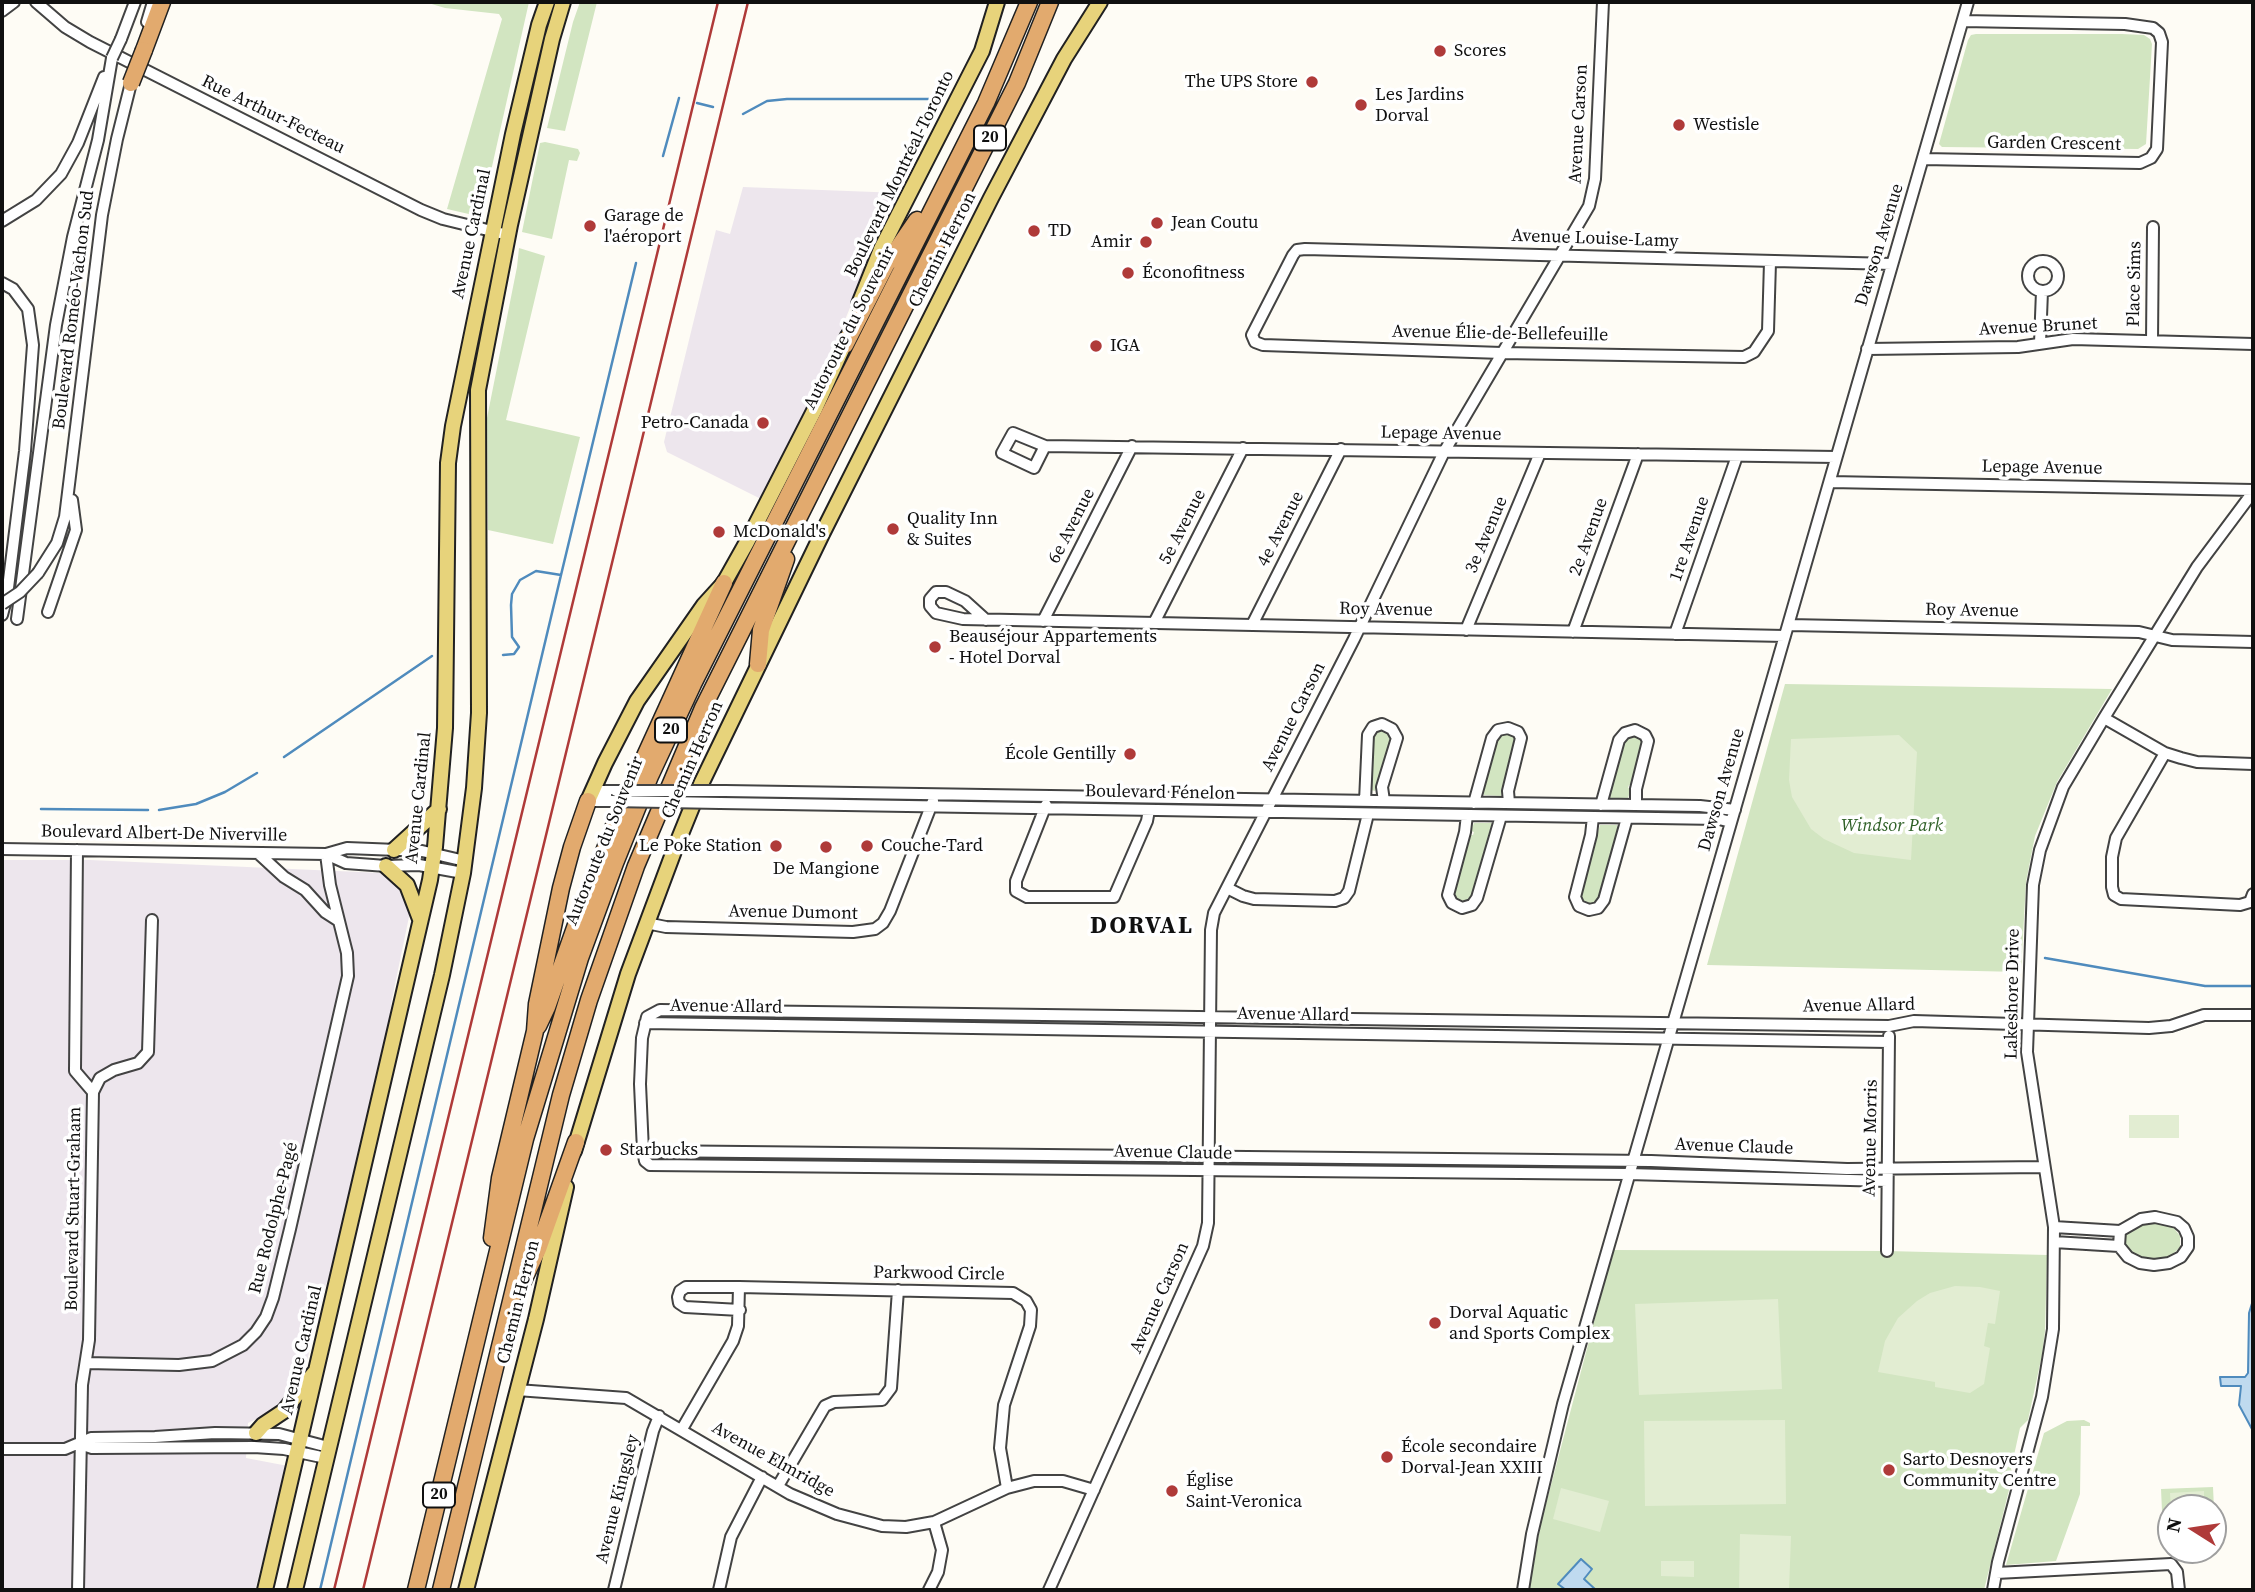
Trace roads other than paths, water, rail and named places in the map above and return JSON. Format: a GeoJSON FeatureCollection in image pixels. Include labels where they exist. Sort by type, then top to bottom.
{"type":"FeatureCollection","features":[{"type":"Feature","properties":{"kind":"highway"},"geometry":{"type":"LineString","coordinates":[[131,83],[162,2]]}},
{"type":"Feature","properties":{"kind":"highway","name":"Autoroute du Souvenir"},"geometry":{"type":"LineString","coordinates":[[415,1590],[525,1139],[587,936],[635,814],[704,661],[951,173],[999,75],[1029,2]]}},
{"type":"Feature","properties":{"kind":"highway","name":"20"},"geometry":{"type":"LineString","coordinates":[[441,1590],[565,1083],[621,905],[663,797],[698,719],[1017,83],[1049,3]]}},
{"type":"Feature","properties":{"kind":"highway"},"geometry":{"type":"LineString","coordinates":[[845,345],[886,265],[951,173]]}},
{"type":"Feature","properties":{"kind":"highway"},"geometry":{"type":"LineString","coordinates":[[758,664],[761,630],[803,509]]}},
{"type":"Feature","properties":{"kind":"highway"},"geometry":{"type":"LineString","coordinates":[[535,1031],[547,1007],[589,888],[624,800],[724,583]]}},
{"type":"Feature","properties":{"kind":"highway"},"geometry":{"type":"LineString","coordinates":[[481,1322],[500,1178],[535,1031],[537,1004],[561,888],[590,796]]}},
{"type":"Feature","properties":{"kind":"highway"},"geometry":{"type":"LineString","coordinates":[[508,1314],[538,1249],[576,1142]]}},
{"type":"Feature","properties":{"kind":"main road","name":"Avenue Cardinal"},"geometry":{"type":"LineString","coordinates":[[265,1590],[433,860],[446,715],[449,451],[492,231],[545,2]]}},
{"type":"Feature","properties":{"kind":"main road","name":"Avenue Cardinal"},"geometry":{"type":"LineString","coordinates":[[295,1590],[442,975],[464,867],[474,788],[479,713],[477,407],[483,361],[508,234],[552,39],[563,2]]}},
{"type":"Feature","properties":{"kind":"main road","name":"Boulevard Montréal-Toronto"},"geometry":{"type":"LineString","coordinates":[[590,796],[623,726],[644,690],[704,604],[724,583],[761,517],[845,345],[881,249],[982,51],[997,2]]}},
{"type":"Feature","properties":{"kind":"main road","name":"Chemin Herron"},"geometry":{"type":"LineString","coordinates":[[466,1590],[551,1256],[576,1142],[621,993],[690,812],[758,664],[991,198],[1064,59],[1100,2]]}},
{"type":"Feature","properties":{"kind":"main road"},"geometry":{"type":"LineString","coordinates":[[394,849],[439,809]]}},
{"type":"Feature","properties":{"kind":"main road"},"geometry":{"type":"LineString","coordinates":[[386,866],[407,885],[421,920]]}},
{"type":"Feature","properties":{"kind":"main road"},"geometry":{"type":"LineString","coordinates":[[256,1433],[284,1411],[317,1370]]}},
{"type":"Feature","properties":{"kind":"street"},"geometry":{"type":"LineString","coordinates":[[2,11],[14,2]]}},
{"type":"Feature","properties":{"kind":"street","name":"Rue Arthur-Fecteau"},"geometry":{"type":"LineString","coordinates":[[36,2],[54,19],[90,42],[421,210],[443,219],[508,234]]}},
{"type":"Feature","properties":{"kind":"street"},"geometry":{"type":"LineString","coordinates":[[17,619],[59,302],[98,139],[112,58],[135,2]]}},
{"type":"Feature","properties":{"kind":"street"},"geometry":{"type":"LineString","coordinates":[[142,49],[153,2]]}},
{"type":"Feature","properties":{"kind":"street","name":"Avenue Carson"},"geometry":{"type":"LineString","coordinates":[[1049,1590],[1203,1246],[1208,1223],[1211,925],[1216,909],[1359,628],[1444,452],[1586,214],[1594,190],[1603,2]]}},
{"type":"Feature","properties":{"kind":"street","name":"Dawson Avenue"},"geometry":{"type":"LineString","coordinates":[[1523,1590],[1549,1454],[1968,2]]}},
{"type":"Feature","properties":{"kind":"street","name":"Garden Crescent"},"geometry":{"type":"LineString","coordinates":[[1923,159],[2140,163],[2151,158],[2157,149],[2162,42],[2159,33],[2153,28],[2125,24],[1963,20]]}},
{"type":"Feature","properties":{"kind":"street"},"geometry":{"type":"LineString","coordinates":[[2,221],[36,200],[65,168],[109,71]]}},
{"type":"Feature","properties":{"kind":"street","name":"Boulevard Roméo-Vachon Sud"},"geometry":{"type":"LineString","coordinates":[[2,604],[20,592],[38,573],[49,559],[60,534],[70,483],[102,215],[131,83]]}},
{"type":"Feature","properties":{"kind":"street","name":"Place Sims"},"geometry":{"type":"LineString","coordinates":[[2152,341],[2153,227]]}},
{"type":"Feature","properties":{"kind":"street","name":"Avenue Louise-Lamy"},"geometry":{"type":"LineString","coordinates":[[1297,250],[1892,264]]}},
{"type":"Feature","properties":{"kind":"street","name":"Avenue Élie-de-Bellefeuille"},"geometry":{"type":"LineString","coordinates":[[1297,250],[1252,335],[1255,342],[1263,345],[1502,353],[1744,357],[1755,352],[1768,331],[1770,262]]}},
{"type":"Feature","properties":{"kind":"street"},"geometry":{"type":"LineString","coordinates":[[2,283],[19,295],[28,309],[33,345],[25,451],[7,596],[2,615]]}},
{"type":"Feature","properties":{"kind":"street"},"geometry":{"type":"LineString","coordinates":[[2040,344],[2042,291]]}},
{"type":"Feature","properties":{"kind":"street","name":"Avenue Brunet"},"geometry":{"type":"LineString","coordinates":[[1867,349],[2018,347],[2073,340],[2253,344]]}},
{"type":"Feature","properties":{"kind":"street","name":"Lepage Avenue"},"geometry":{"type":"LineString","coordinates":[[1045,446],[1836,457]]}},
{"type":"Feature","properties":{"kind":"street","name":"6e Avenue"},"geometry":{"type":"LineString","coordinates":[[1043,621],[1132,446]]}},
{"type":"Feature","properties":{"kind":"street","name":"5e Avenue"},"geometry":{"type":"LineString","coordinates":[[1154,623],[1243,448]]}},
{"type":"Feature","properties":{"kind":"street","name":"4e Avenue"},"geometry":{"type":"LineString","coordinates":[[1252,625],[1341,449]]}},
{"type":"Feature","properties":{"kind":"street","name":"3e Avenue"},"geometry":{"type":"LineString","coordinates":[[1466,630],[1539,453]]}},
{"type":"Feature","properties":{"kind":"street","name":"2e Avenue"},"geometry":{"type":"LineString","coordinates":[[1573,632],[1638,454]]}},
{"type":"Feature","properties":{"kind":"street","name":"1re Avenue"},"geometry":{"type":"LineString","coordinates":[[1675,634],[1737,456]]}},
{"type":"Feature","properties":{"kind":"street","name":"Lepage Avenue"},"geometry":{"type":"LineString","coordinates":[[1830,482],[2253,491]]}},
{"type":"Feature","properties":{"kind":"street"},"geometry":{"type":"LineString","coordinates":[[48,612],[76,530],[70,483]]}},
{"type":"Feature","properties":{"kind":"street","name":"Lakeshore Drive"},"geometry":{"type":"LineString","coordinates":[[1993,1590],[2047,1374],[2053,1329],[2054,1227],[2031,1084],[2027,1024],[2033,885],[2040,850],[2063,787],[2197,567],[2253,491]]}},
{"type":"Feature","properties":{"kind":"street","name":"Roy Avenue"},"geometry":{"type":"LineString","coordinates":[[986,620],[965,601],[946,592],[936,592],[930,599],[930,606],[936,613],[963,620],[1785,636]]}},
{"type":"Feature","properties":{"kind":"street","name":"Roy Avenue"},"geometry":{"type":"LineString","coordinates":[[1788,625],[2139,632],[2172,640],[2253,642]]}},
{"type":"Feature","properties":{"kind":"street"},"geometry":{"type":"LineString","coordinates":[[2104,718],[2165,752],[2197,761],[2253,764]]}},
{"type":"Feature","properties":{"kind":"street"},"geometry":{"type":"LineString","coordinates":[[1366,801],[1367,737],[1373,727],[1382,724],[1392,729],[1397,738],[1382,787],[1384,801]]}},
{"type":"Feature","properties":{"kind":"street"},"geometry":{"type":"LineString","coordinates":[[1474,803],[1492,738],[1498,730],[1508,728],[1515,730],[1521,738],[1507,791],[1509,803]]}},
{"type":"Feature","properties":{"kind":"street"},"geometry":{"type":"LineString","coordinates":[[1601,805],[1619,740],[1625,733],[1635,730],[1645,734],[1648,741],[1636,789],[1636,805]]}},
{"type":"Feature","properties":{"kind":"street"},"geometry":{"type":"LineString","coordinates":[[2165,752],[2116,838],[2112,857],[2114,895],[2121,899],[2241,905],[2250,902],[2253,894]]}},
{"type":"Feature","properties":{"kind":"street","name":"Boulevard Fénelon"},"geometry":{"type":"LineString","coordinates":[[590,796],[726,791],[1636,805],[1723,807],[1735,810]]}},
{"type":"Feature","properties":{"kind":"street","name":"Avenue Dumont"},"geometry":{"type":"LineString","coordinates":[[646,923],[666,927],[853,932],[880,926],[887,918],[931,807],[933,795]]}},
{"type":"Feature","properties":{"kind":"street","name":"Boulevard Fénelon"},"geometry":{"type":"LineString","coordinates":[[614,796],[720,803],[1593,817],[1731,822]]}},
{"type":"Feature","properties":{"kind":"street"},"geometry":{"type":"LineString","coordinates":[[1050,796],[1015,885],[1018,893],[1027,897],[1114,897],[1147,821],[1149,810]]}},
{"type":"Feature","properties":{"kind":"street"},"geometry":{"type":"LineString","coordinates":[[1227,888],[1243,897],[1254,899],[1326,901],[1344,898],[1349,891],[1368,814]]}},
{"type":"Feature","properties":{"kind":"street"},"geometry":{"type":"LineString","coordinates":[[1467,815],[1448,895],[1452,903],[1462,908],[1469,907],[1476,901],[1501,816]]}},
{"type":"Feature","properties":{"kind":"street"},"geometry":{"type":"LineString","coordinates":[[1593,817],[1575,897],[1578,906],[1589,910],[1598,908],[1604,900],[1627,818]]}},
{"type":"Feature","properties":{"kind":"street","name":"Boulevard Albert-De Niverville"},"geometry":{"type":"LineString","coordinates":[[4,849],[326,854],[346,848],[394,849],[464,867]]}},
{"type":"Feature","properties":{"kind":"street"},"geometry":{"type":"LineString","coordinates":[[77,850],[75,1070],[93,1092]]}},
{"type":"Feature","properties":{"kind":"street"},"geometry":{"type":"LineString","coordinates":[[258,853],[284,877],[305,890],[325,912],[339,921]]}},
{"type":"Feature","properties":{"kind":"street","name":"Boulevard Albert-De Niverville"},"geometry":{"type":"LineString","coordinates":[[326,854],[346,863],[386,866],[433,860]]}},
{"type":"Feature","properties":{"kind":"street","name":"Rue Rodolphe-Pagé"},"geometry":{"type":"LineString","coordinates":[[86,1363],[202,1363],[235,1351],[251,1339],[270,1307],[347,984],[348,960],[330,885],[326,854]]}},
{"type":"Feature","properties":{"kind":"street","name":"Boulevard Stuart-Graham"},"geometry":{"type":"LineString","coordinates":[[86,1363],[90,1327],[93,1092],[100,1078],[114,1070],[138,1063],[148,1052],[152,920]]}},
{"type":"Feature","properties":{"kind":"street","name":"Avenue Allard"},"geometry":{"type":"LineString","coordinates":[[645,1023],[651,1014],[660,1010],[1889,1026],[1914,1021],[2160,1028],[2204,1015],[2253,1015]]}},
{"type":"Feature","properties":{"kind":"street"},"geometry":{"type":"LineString","coordinates":[[843,1013],[843,1026]]}},
{"type":"Feature","properties":{"kind":"street"},"geometry":{"type":"LineString","coordinates":[[1019,1029],[1020,1015]]}},
{"type":"Feature","properties":{"kind":"street"},"geometry":{"type":"LineString","coordinates":[[1439,1035],[1440,1020]]}},
{"type":"Feature","properties":{"kind":"street"},"geometry":{"type":"LineString","coordinates":[[643,1152],[640,1084],[645,1023]]}},
{"type":"Feature","properties":{"kind":"street","name":"Avenue Allard"},"geometry":{"type":"LineString","coordinates":[[645,1023],[1889,1042]]}},
{"type":"Feature","properties":{"kind":"street","name":"Avenue Morris"},"geometry":{"type":"LineString","coordinates":[[1887,1251],[1889,1026]]}},
{"type":"Feature","properties":{"kind":"street","name":"Avenue Claude"},"geometry":{"type":"LineString","coordinates":[[1888,1181],[1628,1174],[650,1165],[645,1161],[643,1152],[1632,1161],[1847,1169],[2044,1167]]}},
{"type":"Feature","properties":{"kind":"street"},"geometry":{"type":"LineString","coordinates":[[1007,1155],[1007,1169]]}},
{"type":"Feature","properties":{"kind":"street"},"geometry":{"type":"LineString","coordinates":[[1422,1173],[1423,1159]]}},
{"type":"Feature","properties":{"kind":"street"},"geometry":{"type":"LineString","coordinates":[[2054,1227],[2120,1231],[2141,1219],[2155,1217],[2167,1219],[2184,1228],[2188,1247],[2182,1257],[2169,1263],[2140,1263],[2128,1257],[2119,1246],[2120,1231]]}},
{"type":"Feature","properties":{"kind":"street"},"geometry":{"type":"LineString","coordinates":[[2054,1242],[2119,1246]]}},
{"type":"Feature","properties":{"kind":"street","name":"Parkwood Circle"},"geometry":{"type":"LineString","coordinates":[[740,1310],[685,1307],[679,1303],[678,1297],[680,1291],[686,1287],[740,1287],[1013,1293],[1026,1301],[1031,1310],[1030,1326],[1004,1405],[1000,1448],[1007,1488]]}},
{"type":"Feature","properties":{"kind":"street"},"geometry":{"type":"LineString","coordinates":[[682,1429],[733,1341],[740,1310],[740,1287]]}},
{"type":"Feature","properties":{"kind":"street"},"geometry":{"type":"LineString","coordinates":[[778,1486],[825,1406],[834,1402],[882,1399],[891,1388],[898,1290]]}},
{"type":"Feature","properties":{"kind":"street"},"geometry":{"type":"LineString","coordinates":[[78,1590],[82,1385],[86,1363]]}},
{"type":"Feature","properties":{"kind":"street","name":"Avenue Elmridge"},"geometry":{"type":"LineString","coordinates":[[517,1390],[619,1396],[633,1401],[818,1507],[883,1525],[906,1527],[934,1522],[1007,1488],[1050,1480],[1094,1490]]}},
{"type":"Feature","properties":{"kind":"street","name":"Avenue Kingsley"},"geometry":{"type":"LineString","coordinates":[[614,1590],[659,1416]]}},
{"type":"Feature","properties":{"kind":"street"},"geometry":{"type":"LineString","coordinates":[[2,1449],[65,1449],[91,1438],[256,1433],[285,1435],[299,1446]]}},
{"type":"Feature","properties":{"kind":"street"},"geometry":{"type":"LineString","coordinates":[[80,1444],[92,1448],[299,1446],[327,1452]]}},
{"type":"Feature","properties":{"kind":"street"},"geometry":{"type":"LineString","coordinates":[[719,1590],[731,1536],[762,1477]]}},
{"type":"Feature","properties":{"kind":"street"},"geometry":{"type":"LineString","coordinates":[[929,1590],[938,1572],[942,1550],[934,1522]]}},
{"type":"Feature","properties":{"kind":"street"},"geometry":{"type":"LineString","coordinates":[[1996,1573],[2171,1564],[2177,1572],[2179,1590]]}},
{"type":"Feature","properties":{"kind":"water"},"geometry":{"type":"Polygon","coordinates":[[[2253,1300],[2253,1431],[2239,1405],[2241,1386],[2221,1386],[2220,1377],[2245,1377],[2248,1373],[2249,1313],[2253,1300]]]}},
{"type":"Feature","properties":{"kind":"water"},"geometry":{"type":"Polygon","coordinates":[[[1581,1559],[1592,1569],[1584,1579],[1596,1590],[1566,1590],[1558,1584],[1581,1559]]]}},
{"type":"Feature","properties":{"kind":"waterway"},"geometry":{"type":"LineString","coordinates":[[663,156],[679,98]]}},
{"type":"Feature","properties":{"kind":"waterway"},"geometry":{"type":"LineString","coordinates":[[743,114],[767,101],[787,99],[942,99]]}},
{"type":"Feature","properties":{"kind":"waterway"},"geometry":{"type":"LineString","coordinates":[[697,103],[713,107]]}},
{"type":"Feature","properties":{"kind":"waterway"},"geometry":{"type":"LineString","coordinates":[[503,655],[514,654],[519,647],[512,637],[511,605],[512,594],[520,580],[536,571],[561,575],[636,263]]}},
{"type":"Feature","properties":{"kind":"waterway"},"geometry":{"type":"LineString","coordinates":[[320,1590],[561,575]]}},
{"type":"Feature","properties":{"kind":"waterway"},"geometry":{"type":"LineString","coordinates":[[284,757],[432,656]]}},
{"type":"Feature","properties":{"kind":"waterway"},"geometry":{"type":"LineString","coordinates":[[159,810],[196,804],[225,792],[257,773]]}},
{"type":"Feature","properties":{"kind":"waterway"},"geometry":{"type":"LineString","coordinates":[[41,809],[148,810]]}},
{"type":"Feature","properties":{"kind":"waterway"},"geometry":{"type":"LineString","coordinates":[[2045,958],[2205,986],[2253,986]]}},
{"type":"Feature","properties":{"kind":"railway"},"geometry":{"type":"LineString","coordinates":[[334,1590],[718,2]]}},
{"type":"Feature","properties":{"kind":"railway"},"geometry":{"type":"LineString","coordinates":[[363,1590],[748,2]]}},
{"type":"Feature","properties":{"kind":"place","name":"Scores"},"geometry":{"type":"Point","coordinates":[1440,51]}},
{"type":"Feature","properties":{"kind":"place","name":"The UPS Store"},"geometry":{"type":"Point","coordinates":[1312,82]}},
{"type":"Feature","properties":{"kind":"place","name":"Les Jardins Dorval"},"geometry":{"type":"Point","coordinates":[1361,105]}},
{"type":"Feature","properties":{"kind":"place","name":"Westisle"},"geometry":{"type":"Point","coordinates":[1679,125]}},
{"type":"Feature","properties":{"kind":"place","name":"Jean Coutu"},"geometry":{"type":"Point","coordinates":[1157,223]}},
{"type":"Feature","properties":{"kind":"place","name":"Garage de l'aéroport"},"geometry":{"type":"Point","coordinates":[590,226]}},
{"type":"Feature","properties":{"kind":"place","name":"TD"},"geometry":{"type":"Point","coordinates":[1034,231]}},
{"type":"Feature","properties":{"kind":"place","name":"Amir"},"geometry":{"type":"Point","coordinates":[1146,242]}},
{"type":"Feature","properties":{"kind":"place","name":"Éconofitness"},"geometry":{"type":"Point","coordinates":[1128,273]}},
{"type":"Feature","properties":{"kind":"place","name":"IGA"},"geometry":{"type":"Point","coordinates":[1096,346]}},
{"type":"Feature","properties":{"kind":"place","name":"Petro-Canada"},"geometry":{"type":"Point","coordinates":[763,423]}},
{"type":"Feature","properties":{"kind":"place","name":"Quality Inn & Suites"},"geometry":{"type":"Point","coordinates":[893,529]}},
{"type":"Feature","properties":{"kind":"place","name":"McDonald's"},"geometry":{"type":"Point","coordinates":[719,532]}},
{"type":"Feature","properties":{"kind":"place","name":"Beauséjour Appartements - Hotel Dorval"},"geometry":{"type":"Point","coordinates":[935,647]}},
{"type":"Feature","properties":{"kind":"place","name":"École Gentilly"},"geometry":{"type":"Point","coordinates":[1130,754]}},
{"type":"Feature","properties":{"kind":"place","name":"Le Poke Station"},"geometry":{"type":"Point","coordinates":[776,846]}},
{"type":"Feature","properties":{"kind":"place","name":"Couche-Tard"},"geometry":{"type":"Point","coordinates":[867,846]}},
{"type":"Feature","properties":{"kind":"place","name":"De Mangione"},"geometry":{"type":"Point","coordinates":[826,847]}},
{"type":"Feature","properties":{"kind":"place","name":"Starbucks"},"geometry":{"type":"Point","coordinates":[606,1150]}},
{"type":"Feature","properties":{"kind":"place","name":"Dorval Aquatic and Sports Complex"},"geometry":{"type":"Point","coordinates":[1435,1323]}},
{"type":"Feature","properties":{"kind":"place","name":"École secondaire Dorval-Jean XXIII"},"geometry":{"type":"Point","coordinates":[1387,1457]}},
{"type":"Feature","properties":{"kind":"place","name":"Sarto Desnoyers Community Centre"},"geometry":{"type":"Point","coordinates":[1889,1470]}},
{"type":"Feature","properties":{"kind":"place","name":"Église Saint-Veronica"},"geometry":{"type":"Point","coordinates":[1172,1491]}},
{"type":"Feature","properties":{"kind":"district","name":"DORVAL"},"geometry":{"type":"Point","coordinates":[1142,927]}},
{"type":"Feature","properties":{"kind":"park label","name":"Windsor Park"},"geometry":{"type":"Point","coordinates":[1892,826]}}]}
